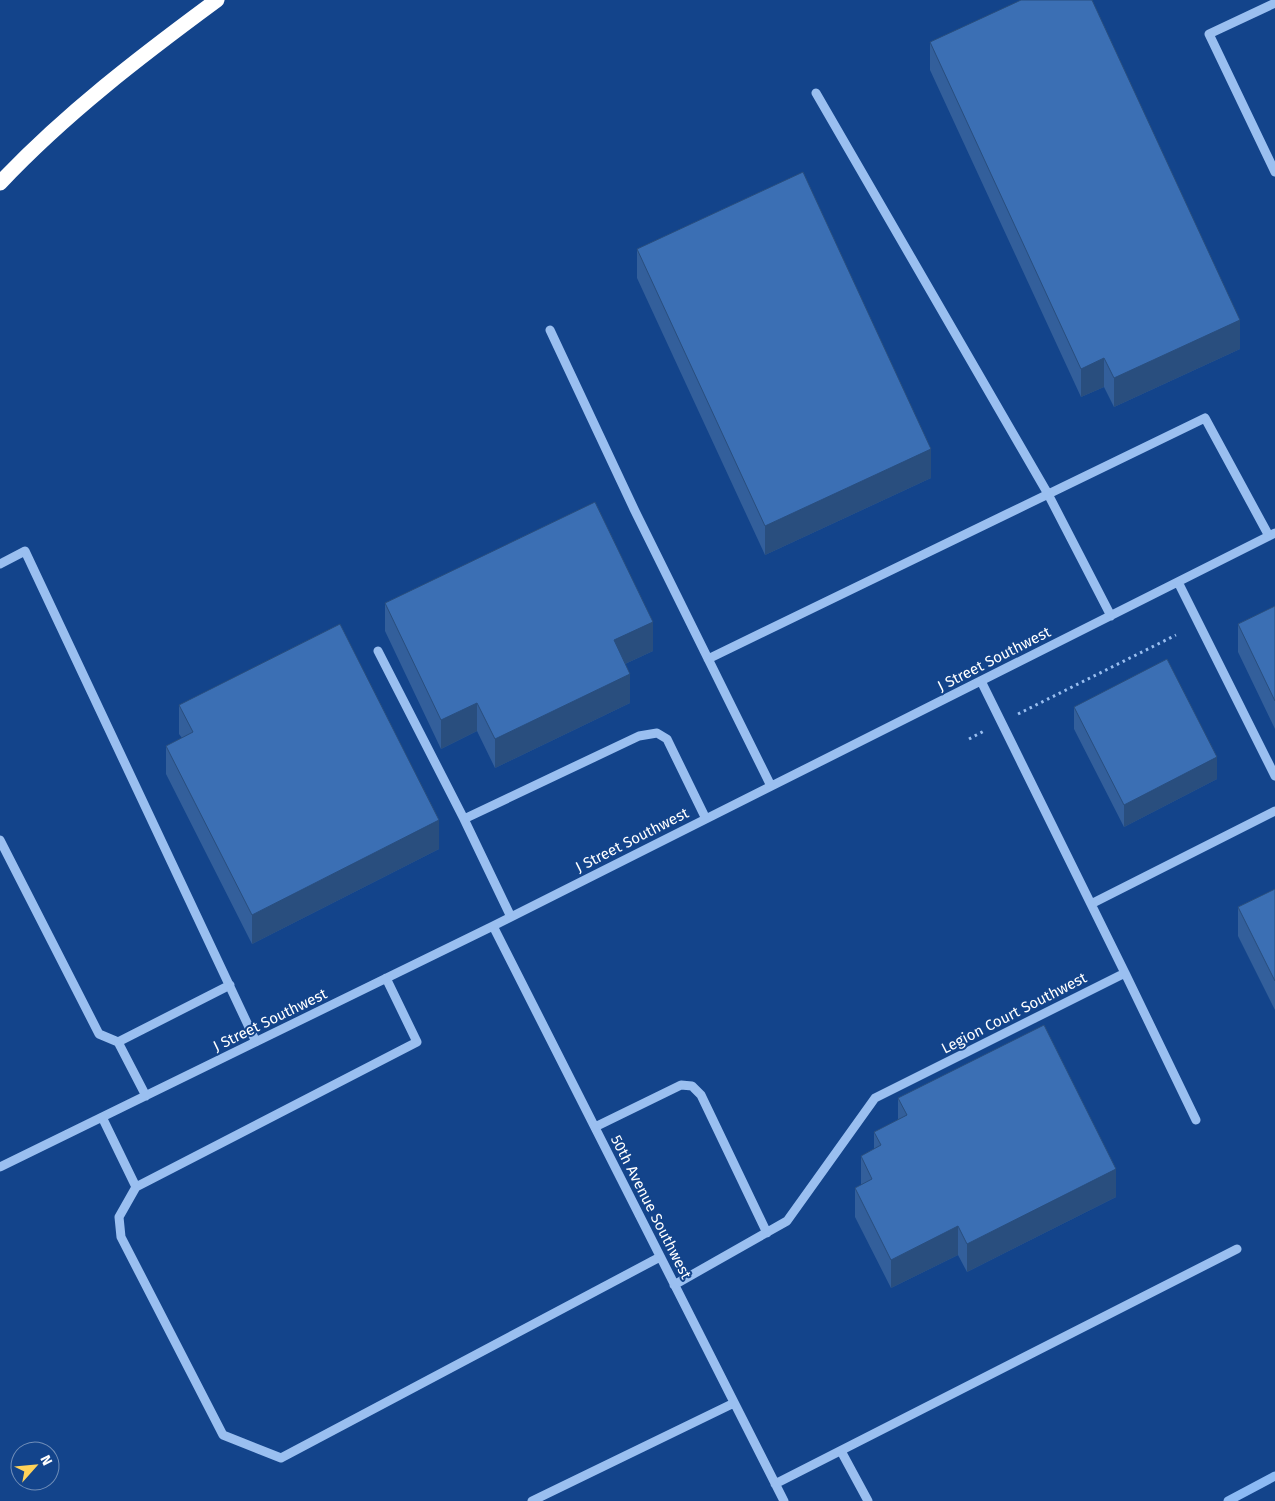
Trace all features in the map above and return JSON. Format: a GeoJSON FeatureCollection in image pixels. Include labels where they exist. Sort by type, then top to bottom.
{"type":"FeatureCollection","features":[{"type":"Feature","properties":{"kind":"highway"},"geometry":{"type":"LineString","coordinates":[[0,183],[38,142],[160,42],[217,0]]}},
{"type":"Feature","properties":{"kind":"street"},"geometry":{"type":"LineString","coordinates":[[1275,3],[1209,34],[1275,172]]}},
{"type":"Feature","properties":{"kind":"street"},"geometry":{"type":"LineString","coordinates":[[816,93],[1048,494],[1111,616]]}},
{"type":"Feature","properties":{"kind":"street"},"geometry":{"type":"LineString","coordinates":[[550,330],[634,509],[772,786]]}},
{"type":"Feature","properties":{"kind":"street"},"geometry":{"type":"LineString","coordinates":[[708,659],[1205,418],[1272,535]]}},
{"type":"Feature","properties":{"kind":"street","name":"J Street Southwest"},"geometry":{"type":"LineString","coordinates":[[0,1167],[493,926],[1272,535]]}},
{"type":"Feature","properties":{"kind":"street"},"geometry":{"type":"LineString","coordinates":[[0,564],[25,551],[256,1042]]}},
{"type":"Feature","properties":{"kind":"street"},"geometry":{"type":"LineString","coordinates":[[1178,582],[1275,776]]}},
{"type":"Feature","properties":{"kind":"street"},"geometry":{"type":"LineString","coordinates":[[378,652],[464,819],[511,916]]}},
{"type":"Feature","properties":{"kind":"street"},"geometry":{"type":"LineString","coordinates":[[981,681],[1196,1120]]}},
{"type":"Feature","properties":{"kind":"street"},"geometry":{"type":"LineString","coordinates":[[464,819],[639,736],[657,733],[667,739],[706,819]]}},
{"type":"Feature","properties":{"kind":"street"},"geometry":{"type":"LineString","coordinates":[[1090,904],[1275,811]]}},
{"type":"Feature","properties":{"kind":"street"},"geometry":{"type":"LineString","coordinates":[[0,840],[99,1034],[118,1042],[146,1096]]}},
{"type":"Feature","properties":{"kind":"street","name":"50th Avenue Southwest"},"geometry":{"type":"LineString","coordinates":[[493,926],[784,1501]]}},
{"type":"Feature","properties":{"kind":"street","name":"Legion Court Southwest"},"geometry":{"type":"LineString","coordinates":[[674,1285],[787,1221],[875,1098],[1124,973]]}},
{"type":"Feature","properties":{"kind":"street"},"geometry":{"type":"LineString","coordinates":[[386,978],[417,1042],[136,1188],[120,1216],[121,1238],[222,1435],[281,1458],[660,1257]]}},
{"type":"Feature","properties":{"kind":"street"},"geometry":{"type":"LineString","coordinates":[[118,1042],[230,985]]}},
{"type":"Feature","properties":{"kind":"street"},"geometry":{"type":"LineString","coordinates":[[595,1127],[681,1085],[692,1086],[701,1095],[767,1232]]}},
{"type":"Feature","properties":{"kind":"street"},"geometry":{"type":"LineString","coordinates":[[102,1117],[136,1188]]}},
{"type":"Feature","properties":{"kind":"street"},"geometry":{"type":"LineString","coordinates":[[776,1484],[1237,1249]]}},
{"type":"Feature","properties":{"kind":"street"},"geometry":{"type":"LineString","coordinates":[[532,1501],[734,1403]]}},
{"type":"Feature","properties":{"kind":"street"},"geometry":{"type":"LineString","coordinates":[[841,1451],[868,1501]]}},
{"type":"Feature","properties":{"kind":"path"},"geometry":{"type":"LineString","coordinates":[[969,739],[1176,635]]}},
{"type":"Feature","properties":{"kind":"building"},"geometry":{"type":"Polygon","coordinates":[[[1021,0],[1092,0],[1240,320],[1114,378],[1104,358],[1081,369],[930,42],[1021,0]]]}},
{"type":"Feature","properties":{"kind":"building"},"geometry":{"type":"Polygon","coordinates":[[[803,172],[931,449],[765,526],[637,249],[803,172]]]}},
{"type":"Feature","properties":{"kind":"building"},"geometry":{"type":"Polygon","coordinates":[[[595,502],[653,622],[614,640],[630,674],[495,739],[477,703],[441,720],[385,603],[595,502]]]}},
{"type":"Feature","properties":{"kind":"building"},"geometry":{"type":"Polygon","coordinates":[[[1275,606],[1275,701],[1238,624],[1275,606]]]}},
{"type":"Feature","properties":{"kind":"building"},"geometry":{"type":"Polygon","coordinates":[[[340,624],[439,820],[252,915],[166,746],[193,732],[179,705],[340,624]]]}},
{"type":"Feature","properties":{"kind":"building"},"geometry":{"type":"Polygon","coordinates":[[[1167,659],[1217,757],[1124,805],[1074,707],[1167,659]]]}},
{"type":"Feature","properties":{"kind":"building"},"geometry":{"type":"Polygon","coordinates":[[[1275,889],[1275,981],[1238,907],[1275,889]]]}},
{"type":"Feature","properties":{"kind":"building"},"geometry":{"type":"Polygon","coordinates":[[[1044,1025],[1116,1169],[967,1244],[958,1226],[891,1260],[855,1188],[872,1179],[861,1156],[881,1145],[874,1132],[907,1115],[898,1098],[1044,1025]]]}},
{"type":"Feature","properties":{"kind":"waterway"},"geometry":{"type":"LineString","coordinates":[[1228,1501],[1275,1476]]}}]}
